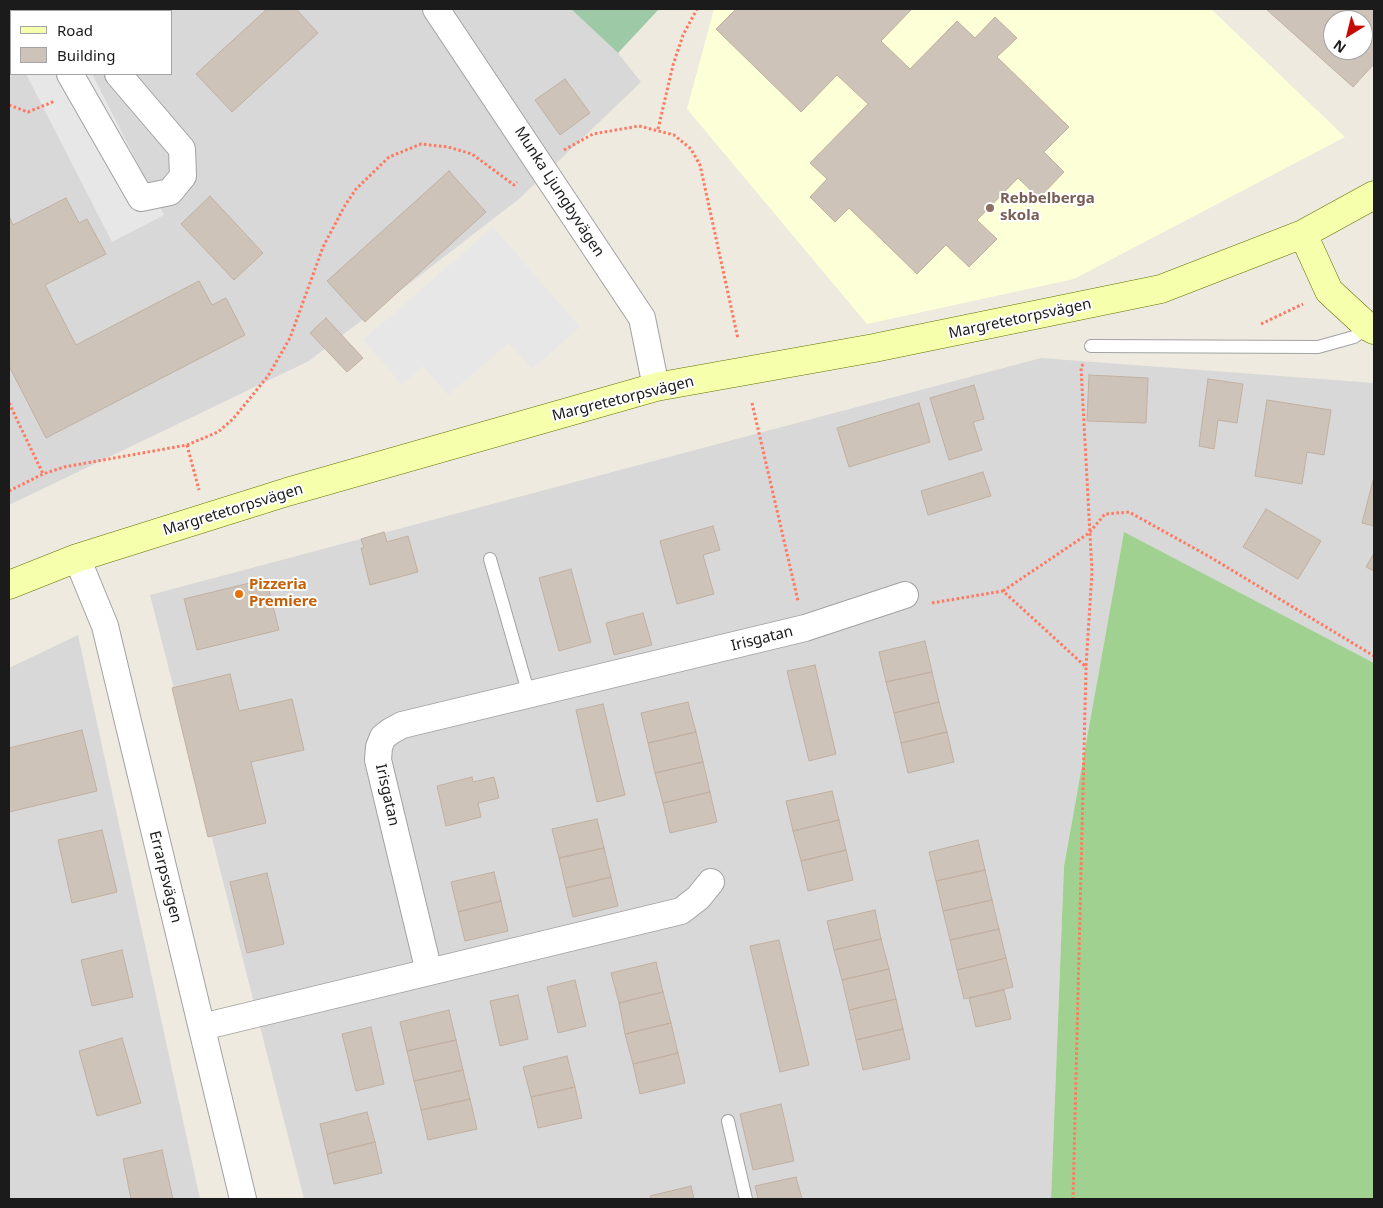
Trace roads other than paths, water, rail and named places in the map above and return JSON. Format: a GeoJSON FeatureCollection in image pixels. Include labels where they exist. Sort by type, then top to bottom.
{"type":"FeatureCollection","features":[{"type":"Feature","properties":{"kind":"street","name":"Munka Ljungbyvägen"},"geometry":{"type":"LineString","coordinates":[[436,9],[541,163],[642,318],[656,387]]}},
{"type":"Feature","properties":{"kind":"street"},"geometry":{"type":"LineString","coordinates":[[75,83],[141,198],[170,192],[183,176],[182,149],[119,75]]}},
{"type":"Feature","properties":{"kind":"street","name":"Margretetorpsvägen"},"geometry":{"type":"LineString","coordinates":[[9,585],[77,558],[287,492],[656,387],[874,348],[1161,289],[1303,234],[1374,195]]}},
{"type":"Feature","properties":{"kind":"street"},"geometry":{"type":"LineString","coordinates":[[1303,234],[1329,291],[1371,328]]}},
{"type":"Feature","properties":{"kind":"street","name":"Errarpsvägen"},"geometry":{"type":"LineString","coordinates":[[77,558],[104,626],[243,1199]]}},
{"type":"Feature","properties":{"kind":"street","name":"Irisgatan"},"geometry":{"type":"LineString","coordinates":[[429,972],[378,760],[379,747],[387,734],[402,725],[805,628],[905,595]]}},
{"type":"Feature","properties":{"kind":"street"},"geometry":{"type":"LineString","coordinates":[[202,1027],[680,910],[698,898],[710,882]]}},
{"type":"Feature","properties":{"kind":"lane"},"geometry":{"type":"LineString","coordinates":[[1091,346],[1318,347],[1354,337],[1371,328]]}},
{"type":"Feature","properties":{"kind":"lane"},"geometry":{"type":"LineString","coordinates":[[490,559],[529,695]]}},
{"type":"Feature","properties":{"kind":"lane"},"geometry":{"type":"LineString","coordinates":[[728,1121],[746,1199]]}},
{"type":"Feature","properties":{"kind":"place","name":"Rebbelberga skola"},"geometry":{"type":"Point","coordinates":[990,208]}},
{"type":"Feature","properties":{"kind":"place","name":"Pizzeria Premiere"},"geometry":{"type":"Point","coordinates":[239,594]}}]}
